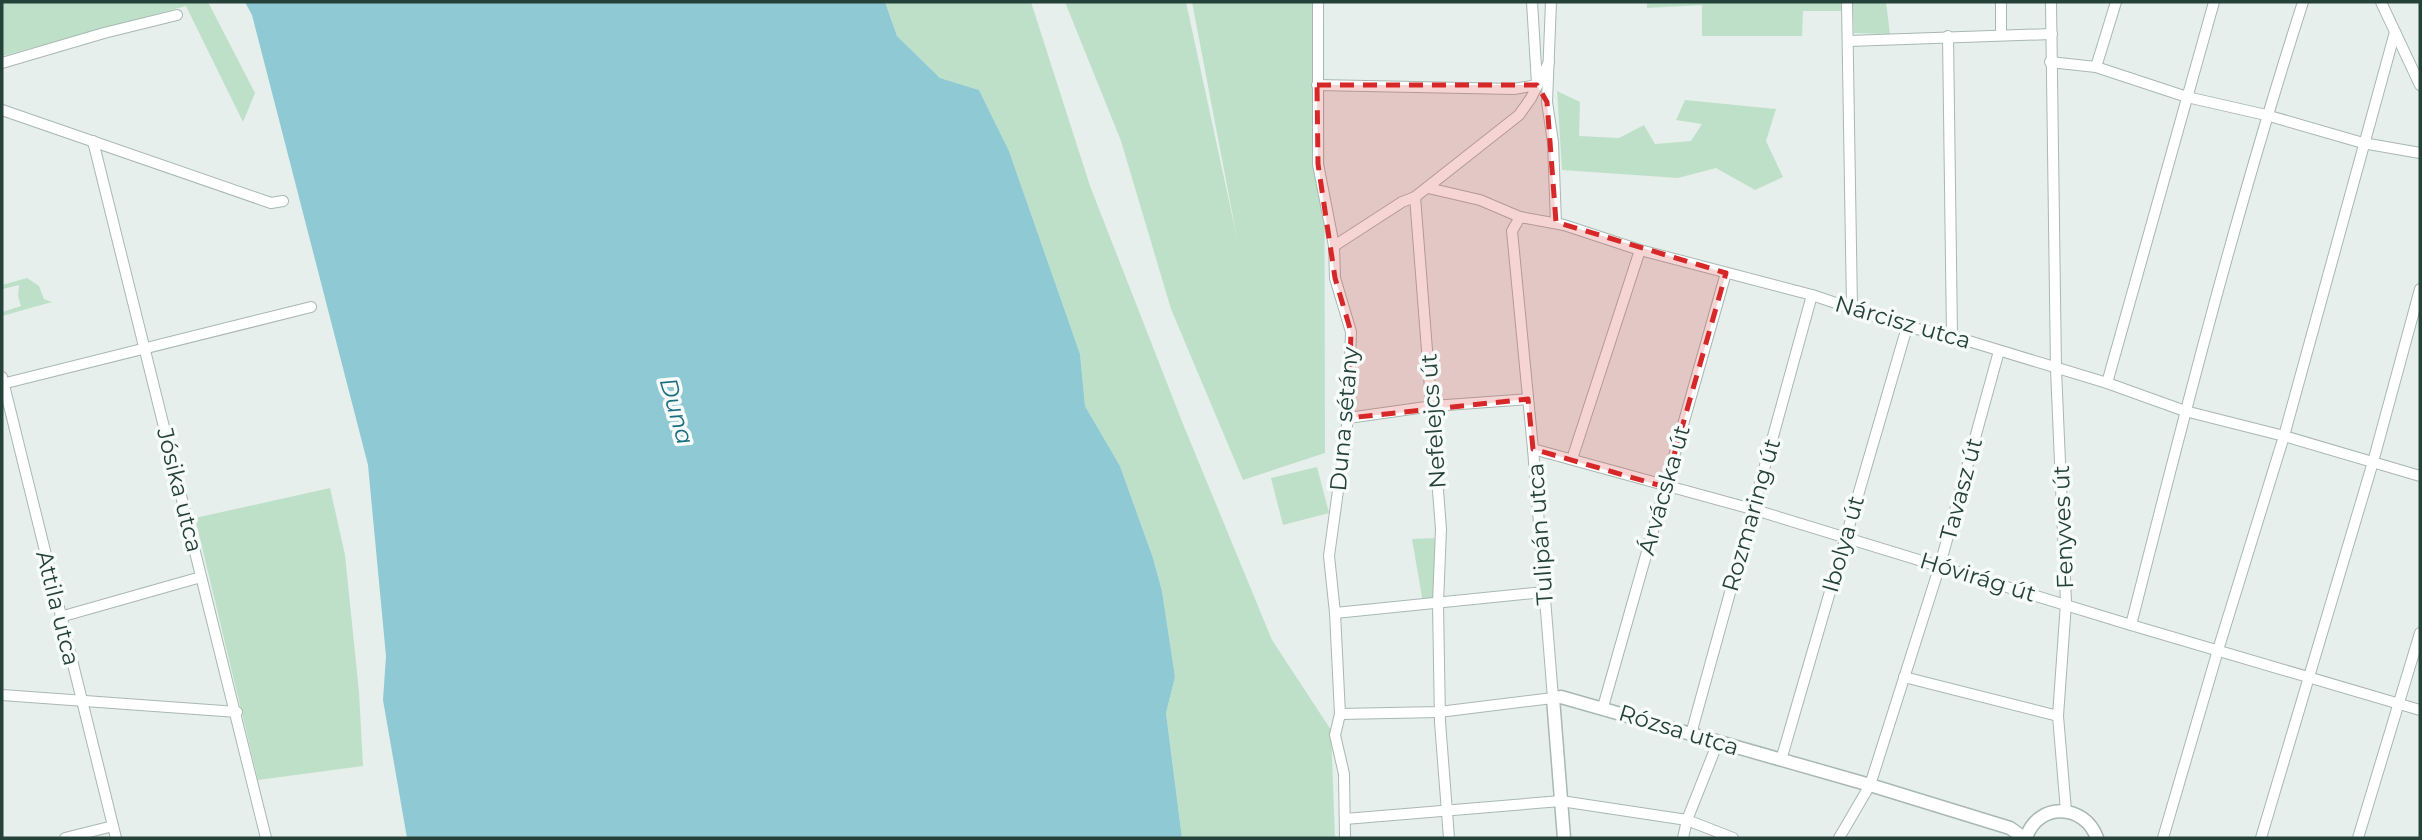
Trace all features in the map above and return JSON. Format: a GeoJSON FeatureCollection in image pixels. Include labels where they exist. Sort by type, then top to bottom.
{"type":"FeatureCollection","features":[{"type":"Feature","properties":{"kind":"street","name":"Duna sétány"},"geometry":{"type":"LineString","coordinates":[[1318,2],[1318,164],[1334,246],[1335,278],[1351,332],[1348,418],[1329,556],[1340,714],[1335,736],[1344,774],[1345,838]]}},
{"type":"Feature","properties":{"kind":"street"},"geometry":{"type":"LineString","coordinates":[[1532,2],[1537,85],[1547,102]]}},
{"type":"Feature","properties":{"kind":"street"},"geometry":{"type":"LineString","coordinates":[[1551,2],[1547,102],[1553,142],[1556,223]]}},
{"type":"Feature","properties":{"kind":"street"},"geometry":{"type":"LineString","coordinates":[[1847,2],[1852,308]]}},
{"type":"Feature","properties":{"kind":"street"},"geometry":{"type":"LineString","coordinates":[[2001,2],[2001,34]]}},
{"type":"Feature","properties":{"kind":"street","name":"Fenyves út"},"geometry":{"type":"LineString","coordinates":[[2051,2],[2056,369],[2066,603],[2058,716],[2066,811]]}},
{"type":"Feature","properties":{"kind":"street"},"geometry":{"type":"LineString","coordinates":[[2096,67],[2116,2]]}},
{"type":"Feature","properties":{"kind":"street"},"geometry":{"type":"LineString","coordinates":[[2106,383],[2214,2]]}},
{"type":"Feature","properties":{"kind":"street"},"geometry":{"type":"LineString","coordinates":[[2131,625],[2266,115],[2302,2]]}},
{"type":"Feature","properties":{"kind":"street"},"geometry":{"type":"LineString","coordinates":[[2381,2],[2420,85]]}},
{"type":"Feature","properties":{"kind":"street"},"geometry":{"type":"LineString","coordinates":[[2,64],[104,33],[177,15]]}},
{"type":"Feature","properties":{"kind":"street"},"geometry":{"type":"LineString","coordinates":[[2163,838],[2284,436],[2395,32]]}},
{"type":"Feature","properties":{"kind":"street"},"geometry":{"type":"LineString","coordinates":[[1848,41],[2052,34]]}},
{"type":"Feature","properties":{"kind":"street"},"geometry":{"type":"LineString","coordinates":[[1948,36],[1952,336]]}},
{"type":"Feature","properties":{"kind":"street"},"geometry":{"type":"LineString","coordinates":[[1334,246],[1428,188],[1519,115],[1549,62]]}},
{"type":"Feature","properties":{"kind":"street"},"geometry":{"type":"LineString","coordinates":[[2050,62],[2096,67],[2187,97],[2266,115],[2363,143],[2420,153]]}},
{"type":"Feature","properties":{"kind":"street"},"geometry":{"type":"LineString","coordinates":[[1317,85],[1514,89],[1537,85]]}},
{"type":"Feature","properties":{"kind":"street"},"geometry":{"type":"LineString","coordinates":[[2,110],[271,203],[283,201]]}},
{"type":"Feature","properties":{"kind":"street","name":"Jósika utca"},"geometry":{"type":"LineString","coordinates":[[93,141],[237,712],[266,838]]}},
{"type":"Feature","properties":{"kind":"street","name":"Nárcisz utca"},"geometry":{"type":"LineString","coordinates":[[1428,188],[1480,200],[1520,217],[1556,223],[1640,250],[1812,295],[1907,327],[1952,336],[2106,383],[2186,411],[2284,436],[2420,476]]}},
{"type":"Feature","properties":{"kind":"street","name":"Nefelejcs út"},"geometry":{"type":"LineString","coordinates":[[1415,197],[1441,528],[1438,603],[1439,712],[1449,838]]}},
{"type":"Feature","properties":{"kind":"street","name":"Tulipán utca"},"geometry":{"type":"LineString","coordinates":[[1520,217],[1513,231],[1564,838]]}},
{"type":"Feature","properties":{"kind":"street"},"geometry":{"type":"LineString","coordinates":[[1572,459],[1640,250]]}},
{"type":"Feature","properties":{"kind":"street","name":"Árvácska út"},"geometry":{"type":"LineString","coordinates":[[1603,708],[1726,273]]}},
{"type":"Feature","properties":{"kind":"street"},"geometry":{"type":"LineString","coordinates":[[2261,838],[2311,677],[2420,289]]}},
{"type":"Feature","properties":{"kind":"street","name":"Rozmaring út"},"geometry":{"type":"LineString","coordinates":[[1690,734],[1812,295]]}},
{"type":"Feature","properties":{"kind":"street"},"geometry":{"type":"LineString","coordinates":[[2,382],[311,307]]}},
{"type":"Feature","properties":{"kind":"street","name":"Ibolya út"},"geometry":{"type":"LineString","coordinates":[[1781,760],[1907,327]]}},
{"type":"Feature","properties":{"kind":"street","name":"Tavasz út"},"geometry":{"type":"LineString","coordinates":[[1839,838],[1870,785],[1940,565],[1999,351]]}},
{"type":"Feature","properties":{"kind":"street","name":"Attila utca"},"geometry":{"type":"LineString","coordinates":[[2,382],[116,838]]}},
{"type":"Feature","properties":{"kind":"street"},"geometry":{"type":"LineString","coordinates":[[1348,418],[1433,406],[1528,399]]}},
{"type":"Feature","properties":{"kind":"street","name":"Hóvirág út"},"geometry":{"type":"LineString","coordinates":[[1533,449],[1752,509],[2420,710]]}},
{"type":"Feature","properties":{"kind":"street"},"geometry":{"type":"LineString","coordinates":[[60,617],[201,577]]}},
{"type":"Feature","properties":{"kind":"street"},"geometry":{"type":"LineString","coordinates":[[1335,613],[1544,592]]}},
{"type":"Feature","properties":{"kind":"street"},"geometry":{"type":"LineString","coordinates":[[2358,838],[2420,633]]}},
{"type":"Feature","properties":{"kind":"street"},"geometry":{"type":"LineString","coordinates":[[1904,677],[2058,716]]}},
{"type":"Feature","properties":{"kind":"street"},"geometry":{"type":"LineString","coordinates":[[2,695],[237,712]]}},
{"type":"Feature","properties":{"kind":"street","name":"Rózsa utca"},"geometry":{"type":"LineString","coordinates":[[1340,714],[1439,712],[1568,698],[2010,828]]}},
{"type":"Feature","properties":{"kind":"street"},"geometry":{"type":"LineString","coordinates":[[1683,838],[1687,820],[1718,742]]}},
{"type":"Feature","properties":{"kind":"street"},"geometry":{"type":"LineString","coordinates":[[1345,819],[1561,801],[1687,820],[1732,838]]}},
{"type":"Feature","properties":{"kind":"street"},"geometry":{"type":"LineString","coordinates":[[2010,828],[2025,838],[2034,823],[2045,815],[2066,811],[2076,813],[2087,821],[2097,838]]}},
{"type":"Feature","properties":{"kind":"street"},"geometry":{"type":"LineString","coordinates":[[2010,828],[2034,823]]}},
{"type":"Feature","properties":{"kind":"street"},"geometry":{"type":"LineString","coordinates":[[65,838],[113,826]]}},
{"type":"Feature","properties":{"kind":"highlighted area"},"geometry":{"type":"Polygon","coordinates":[[[1317,85],[1537,85],[1547,102],[1556,222],[1726,273],[1665,487],[1533,449],[1528,399],[1348,418],[1351,332],[1335,278],[1318,164],[1317,85]]]}},
{"type":"Feature","properties":{"kind":"green space"},"geometry":{"type":"Polygon","coordinates":[[[2,2],[208,2],[255,93],[243,122],[186,6],[2,56],[2,2]]]}},
{"type":"Feature","properties":{"kind":"green space"},"geometry":{"type":"Polygon","coordinates":[[[885,2],[1031,2],[1090,186],[1183,424],[1272,640],[1331,730],[1335,838],[1182,838],[1166,713],[1175,677],[1162,591],[1120,466],[1085,406],[1080,354],[1009,151],[979,90],[940,78],[897,36],[885,2]]]}},
{"type":"Feature","properties":{"kind":"green space"},"geometry":{"type":"Polygon","coordinates":[[[1065,2],[1186,2],[1237,238],[1192,2],[1324,2],[1325,453],[1243,480],[1171,309],[1121,141],[1065,2]]]}},
{"type":"Feature","properties":{"kind":"green space"},"geometry":{"type":"Polygon","coordinates":[[[1647,2],[1886,2],[1890,34],[1854,33],[1853,11],[1803,11],[1802,36],[1702,36],[1702,5],[1647,8],[1647,2]]]}},
{"type":"Feature","properties":{"kind":"green space"},"geometry":{"type":"Polygon","coordinates":[[[1557,91],[1580,102],[1579,136],[1619,138],[1644,125],[1655,144],[1691,141],[1702,124],[1676,120],[1685,100],[1776,109],[1766,141],[1783,177],[1755,190],[1716,168],[1678,178],[1562,170],[1557,91]]]}},
{"type":"Feature","properties":{"kind":"green space"},"geometry":{"type":"Polygon","coordinates":[[[27,278],[39,286],[44,299],[52,302],[2,316],[2,312],[21,306],[19,285],[3,289],[2,285],[27,278]]]}},
{"type":"Feature","properties":{"kind":"green space"},"geometry":{"type":"Polygon","coordinates":[[[1317,467],[1329,513],[1283,525],[1271,478],[1317,467]]]}},
{"type":"Feature","properties":{"kind":"green space"},"geometry":{"type":"Polygon","coordinates":[[[330,488],[345,555],[359,692],[363,766],[258,780],[195,518],[330,488]]]}},
{"type":"Feature","properties":{"kind":"green space"},"geometry":{"type":"Polygon","coordinates":[[[1438,538],[1436,602],[1423,603],[1412,539],[1438,538]]]}},
{"type":"Feature","properties":{"kind":"water","name":"Duna"},"geometry":{"type":"Polygon","coordinates":[[[245,2],[885,2],[897,36],[940,78],[979,90],[1009,151],[1080,354],[1085,406],[1120,466],[1162,591],[1175,677],[1166,713],[1182,838],[407,838],[383,700],[386,656],[368,465],[252,15],[245,2]]]}}]}
